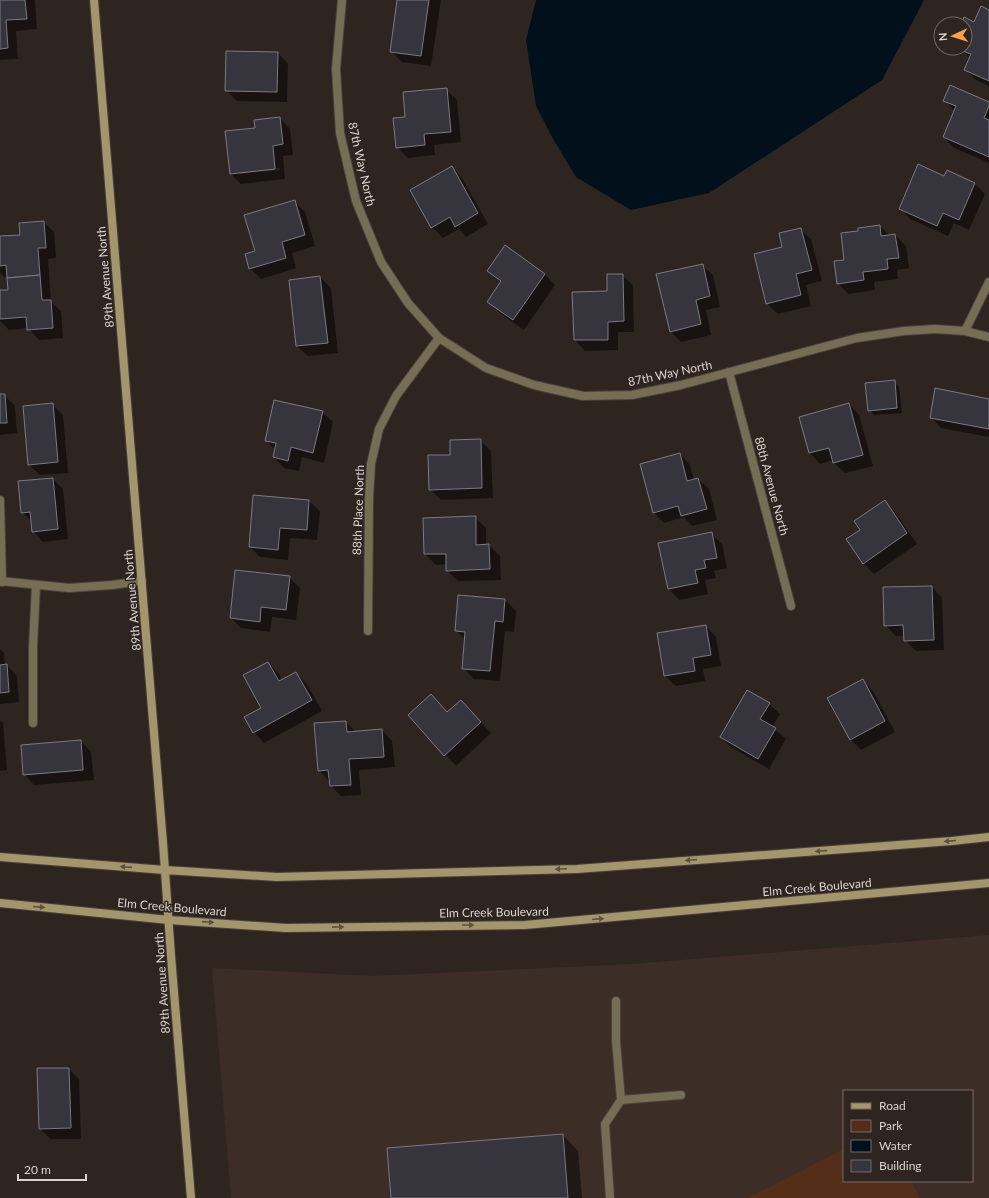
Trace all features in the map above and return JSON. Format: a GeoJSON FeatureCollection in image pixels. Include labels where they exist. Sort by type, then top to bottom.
{"type":"FeatureCollection","features":[{"type":"Feature","properties":{"kind":"main road","name":"89th Avenue North"},"geometry":{"type":"LineString","coordinates":[[94,0],[191,1198]]}},
{"type":"Feature","properties":{"kind":"main road"},"geometry":{"type":"LineString","coordinates":[[0,857],[277,877],[577,869],[989,837]]}},
{"type":"Feature","properties":{"kind":"main road","name":"Elm Creek Boulevard"},"geometry":{"type":"LineString","coordinates":[[0,903],[169,920],[286,928],[525,924],[989,883]]}},
{"type":"Feature","properties":{"kind":"street","name":"87th Way North"},"geometry":{"type":"LineString","coordinates":[[342,0],[336,69],[340,133],[356,201],[381,262],[408,303],[439,338],[486,368],[534,385],[583,396],[632,395],[680,385],[857,338],[904,330],[935,329],[965,331],[989,338]]}},
{"type":"Feature","properties":{"kind":"street"},"geometry":{"type":"LineString","coordinates":[[965,331],[989,282]]}},
{"type":"Feature","properties":{"kind":"street","name":"88th Place North"},"geometry":{"type":"LineString","coordinates":[[368,631],[369,498],[371,464],[379,429],[396,396],[439,338]]}},
{"type":"Feature","properties":{"kind":"street","name":"88th Avenue North"},"geometry":{"type":"LineString","coordinates":[[729,372],[791,606]]}},
{"type":"Feature","properties":{"kind":"street"},"geometry":{"type":"LineString","coordinates":[[0,500],[1,582],[69,588],[142,581]]}},
{"type":"Feature","properties":{"kind":"street"},"geometry":{"type":"LineString","coordinates":[[33,723],[36,585]]}},
{"type":"Feature","properties":{"kind":"street"},"geometry":{"type":"LineString","coordinates":[[610,1198],[605,1124],[621,1100],[616,1041],[616,1001]]}},
{"type":"Feature","properties":{"kind":"street"},"geometry":{"type":"LineString","coordinates":[[621,1100],[681,1094]]}},
{"type":"Feature","properties":{"kind":"shaded area"},"geometry":{"type":"Polygon","coordinates":[[[989,935],[989,1198],[231,1198],[212,968],[372,976],[632,964],[989,935]]]}},
{"type":"Feature","properties":{"kind":"green space"},"geometry":{"type":"Polygon","coordinates":[[[843,1150],[843,1182],[912,1182],[920,1198],[748,1198],[843,1150]]]}},
{"type":"Feature","properties":{"kind":"water"},"geometry":{"type":"Polygon","coordinates":[[[536,0],[924,0],[882,80],[709,193],[631,210],[576,177],[552,137],[536,106],[526,40],[536,0]]]}},
{"type":"Feature","properties":{"kind":"building"},"geometry":{"type":"Polygon","coordinates":[[[0,0],[25,0],[27,19],[6,20],[8,48],[0,49],[0,0]]]}},
{"type":"Feature","properties":{"kind":"building"},"geometry":{"type":"Polygon","coordinates":[[[397,0],[429,0],[421,56],[390,52],[397,0]]]}},
{"type":"Feature","properties":{"kind":"building"},"geometry":{"type":"Polygon","coordinates":[[[981,6],[989,10],[989,81],[964,70],[970,56],[973,56],[974,22],[981,6]]]}},
{"type":"Feature","properties":{"kind":"building"},"geometry":{"type":"Polygon","coordinates":[[[226,51],[278,52],[277,92],[225,91],[226,51]]]}},
{"type":"Feature","properties":{"kind":"building"},"geometry":{"type":"Polygon","coordinates":[[[950,85],[989,102],[984,118],[989,120],[989,157],[943,137],[956,106],[943,101],[950,85]]]}},
{"type":"Feature","properties":{"kind":"building"},"geometry":{"type":"Polygon","coordinates":[[[447,88],[451,132],[424,134],[425,145],[396,148],[393,118],[405,117],[403,92],[447,88]]]}},
{"type":"Feature","properties":{"kind":"building"},"geometry":{"type":"Polygon","coordinates":[[[280,117],[283,144],[273,146],[275,169],[230,174],[225,131],[255,128],[254,120],[280,117]]]}},
{"type":"Feature","properties":{"kind":"building"},"geometry":{"type":"Polygon","coordinates":[[[918,164],[944,176],[947,170],[975,183],[959,220],[943,213],[937,226],[899,209],[918,164]]]}},
{"type":"Feature","properties":{"kind":"building"},"geometry":{"type":"Polygon","coordinates":[[[452,166],[478,213],[455,227],[450,217],[431,228],[410,190],[452,166]]]}},
{"type":"Feature","properties":{"kind":"building"},"geometry":{"type":"Polygon","coordinates":[[[295,200],[305,235],[282,242],[286,258],[249,269],[245,254],[255,251],[244,215],[295,200]]]}},
{"type":"Feature","properties":{"kind":"building"},"geometry":{"type":"Polygon","coordinates":[[[44,221],[46,248],[38,248],[40,275],[7,278],[6,265],[0,266],[0,236],[20,235],[19,223],[44,221]]]}},
{"type":"Feature","properties":{"kind":"building"},"geometry":{"type":"Polygon","coordinates":[[[880,225],[881,236],[895,234],[899,258],[887,259],[888,269],[863,272],[864,280],[837,284],[834,261],[844,260],[841,233],[858,231],[858,228],[880,225]]]}},
{"type":"Feature","properties":{"kind":"building"},"geometry":{"type":"Polygon","coordinates":[[[801,228],[812,270],[796,274],[801,295],[766,304],[754,254],[782,247],[779,233],[801,228]]]}},
{"type":"Feature","properties":{"kind":"building"},"geometry":{"type":"Polygon","coordinates":[[[505,245],[545,274],[513,320],[487,302],[501,281],[487,271],[505,245]]]}},
{"type":"Feature","properties":{"kind":"building"},"geometry":{"type":"Polygon","coordinates":[[[703,264],[710,296],[696,300],[701,324],[670,332],[656,274],[703,264]]]}},
{"type":"Feature","properties":{"kind":"building"},"geometry":{"type":"Polygon","coordinates":[[[607,274],[623,274],[624,321],[608,322],[608,340],[574,340],[572,292],[607,291],[607,274]]]}},
{"type":"Feature","properties":{"kind":"building"},"geometry":{"type":"Polygon","coordinates":[[[40,275],[42,300],[51,300],[53,328],[27,330],[26,317],[0,319],[0,290],[8,290],[7,278],[40,275]]]}},
{"type":"Feature","properties":{"kind":"building"},"geometry":{"type":"Polygon","coordinates":[[[320,276],[328,343],[296,346],[289,280],[320,276]]]}},
{"type":"Feature","properties":{"kind":"building"},"geometry":{"type":"Polygon","coordinates":[[[895,380],[897,408],[868,411],[865,383],[895,380]]]}},
{"type":"Feature","properties":{"kind":"building"},"geometry":{"type":"Polygon","coordinates":[[[935,388],[989,399],[989,429],[930,418],[935,388]]]}},
{"type":"Feature","properties":{"kind":"building"},"geometry":{"type":"Polygon","coordinates":[[[0,394],[5,394],[7,423],[0,423],[0,394]]]}},
{"type":"Feature","properties":{"kind":"building"},"geometry":{"type":"Polygon","coordinates":[[[274,400],[323,411],[313,453],[291,447],[288,461],[273,457],[276,443],[265,441],[274,400]]]}},
{"type":"Feature","properties":{"kind":"building"},"geometry":{"type":"Polygon","coordinates":[[[53,403],[58,462],[28,465],[23,406],[53,403]]]}},
{"type":"Feature","properties":{"kind":"building"},"geometry":{"type":"Polygon","coordinates":[[[849,403],[863,455],[833,463],[829,448],[809,453],[799,417],[849,403]]]}},
{"type":"Feature","properties":{"kind":"building"},"geometry":{"type":"Polygon","coordinates":[[[481,439],[482,488],[429,490],[428,455],[450,455],[450,440],[481,439]]]}},
{"type":"Feature","properties":{"kind":"building"},"geometry":{"type":"Polygon","coordinates":[[[680,453],[687,481],[698,478],[707,509],[681,516],[678,506],[653,513],[640,464],[680,453]]]}},
{"type":"Feature","properties":{"kind":"building"},"geometry":{"type":"Polygon","coordinates":[[[53,478],[58,529],[32,532],[30,512],[21,513],[18,481],[53,478]]]}},
{"type":"Feature","properties":{"kind":"building"},"geometry":{"type":"Polygon","coordinates":[[[253,495],[309,500],[307,530],[280,528],[278,550],[249,547],[253,495]]]}},
{"type":"Feature","properties":{"kind":"building"},"geometry":{"type":"Polygon","coordinates":[[[885,500],[907,533],[863,564],[846,539],[860,530],[854,521],[885,500]]]}},
{"type":"Feature","properties":{"kind":"building"},"geometry":{"type":"Polygon","coordinates":[[[476,516],[476,545],[489,544],[490,569],[446,571],[446,554],[424,554],[423,518],[476,516]]]}},
{"type":"Feature","properties":{"kind":"building"},"geometry":{"type":"Polygon","coordinates":[[[712,532],[717,558],[704,560],[706,568],[695,570],[698,583],[668,589],[658,543],[712,532]]]}},
{"type":"Feature","properties":{"kind":"building"},"geometry":{"type":"Polygon","coordinates":[[[235,570],[290,576],[286,610],[261,607],[260,622],[230,618],[235,570]]]}},
{"type":"Feature","properties":{"kind":"building"},"geometry":{"type":"Polygon","coordinates":[[[932,586],[934,640],[904,641],[903,625],[884,626],[883,587],[932,586]]]}},
{"type":"Feature","properties":{"kind":"building"},"geometry":{"type":"Polygon","coordinates":[[[458,595],[505,599],[503,622],[495,621],[490,671],[462,669],[465,632],[455,631],[458,595]]]}},
{"type":"Feature","properties":{"kind":"building"},"geometry":{"type":"Polygon","coordinates":[[[706,625],[711,655],[693,658],[695,671],[664,676],[657,633],[706,625]]]}},
{"type":"Feature","properties":{"kind":"building"},"geometry":{"type":"Polygon","coordinates":[[[268,662],[279,681],[296,672],[312,700],[253,733],[244,717],[261,708],[243,675],[268,662]]]}},
{"type":"Feature","properties":{"kind":"building"},"geometry":{"type":"Polygon","coordinates":[[[7,664],[9,692],[0,693],[0,665],[7,664]]]}},
{"type":"Feature","properties":{"kind":"building"},"geometry":{"type":"Polygon","coordinates":[[[863,679],[885,721],[850,740],[827,698],[863,679]]]}},
{"type":"Feature","properties":{"kind":"building"},"geometry":{"type":"Polygon","coordinates":[[[747,690],[770,703],[760,719],[776,728],[758,759],[720,737],[747,690]]]}},
{"type":"Feature","properties":{"kind":"building"},"geometry":{"type":"Polygon","coordinates":[[[431,694],[447,712],[461,700],[481,722],[444,756],[408,715],[431,694]]]}},
{"type":"Feature","properties":{"kind":"building"},"geometry":{"type":"Polygon","coordinates":[[[346,721],[347,732],[382,729],[384,757],[349,759],[351,785],[330,786],[328,770],[318,771],[314,723],[346,721]]]}},
{"type":"Feature","properties":{"kind":"building"},"geometry":{"type":"Polygon","coordinates":[[[81,740],[83,770],[23,775],[21,745],[81,740]]]}},
{"type":"Feature","properties":{"kind":"building"},"geometry":{"type":"Polygon","coordinates":[[[37,1068],[69,1068],[71,1128],[39,1129],[37,1068]]]}},
{"type":"Feature","properties":{"kind":"building"},"geometry":{"type":"Polygon","coordinates":[[[563,1134],[568,1198],[391,1198],[387,1148],[563,1134]]]}}]}
